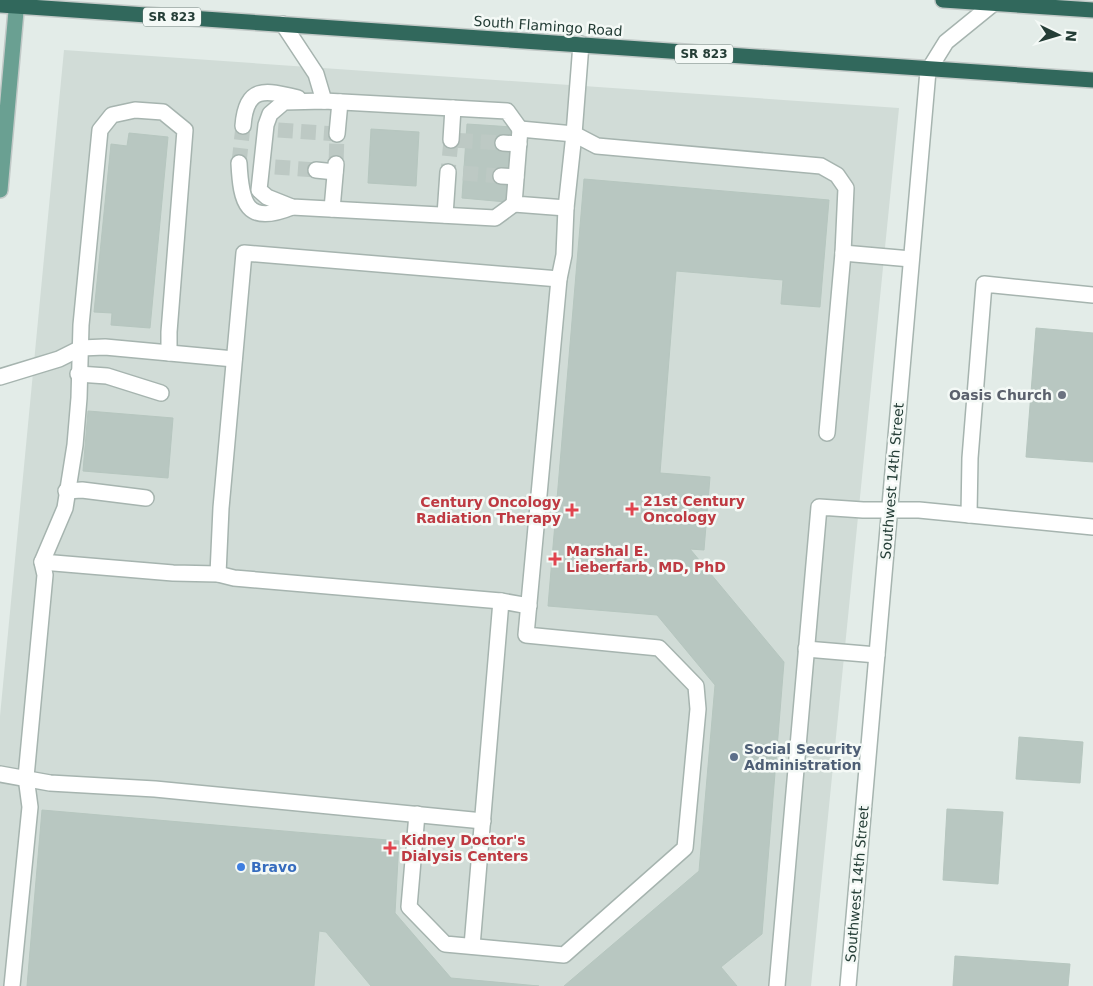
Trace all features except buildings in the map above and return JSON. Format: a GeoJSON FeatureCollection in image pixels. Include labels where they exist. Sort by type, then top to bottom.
{"type":"FeatureCollection","features":[{"type":"Feature","properties":{"kind":"highway"},"geometry":{"type":"LineString","coordinates":[[943,0],[1093,10]]}},
{"type":"Feature","properties":{"kind":"highway","name":"South Flamingo Road"},"geometry":{"type":"LineString","coordinates":[[0,5],[17,3],[928,71],[1093,80]]}},
{"type":"Feature","properties":{"kind":"main road"},"geometry":{"type":"LineString","coordinates":[[0,190],[17,3]]}},
{"type":"Feature","properties":{"kind":"street","name":"Southwest 14th Street"},"geometry":{"type":"LineString","coordinates":[[848,986],[928,71],[946,42],[994,3]]}},
{"type":"Feature","properties":{"kind":"street"},"geometry":{"type":"LineString","coordinates":[[283,24],[316,74],[318,101]]}},
{"type":"Feature","properties":{"kind":"street"},"geometry":{"type":"LineString","coordinates":[[417,814],[409,907],[445,944],[564,955],[684,848],[698,709],[696,686],[659,648],[526,635],[559,279],[564,255],[566,208],[581,44]]}},
{"type":"Feature","properties":{"kind":"street"},"geometry":{"type":"LineString","coordinates":[[243,126],[244,106],[252,98],[264,92],[318,101]]}},
{"type":"Feature","properties":{"kind":"street"},"geometry":{"type":"LineString","coordinates":[[514,204],[509,177],[519,144],[520,129],[506,112],[318,101],[284,102],[270,114],[271,130],[268,166],[259,190],[267,198],[292,207],[495,218],[514,204],[566,208]]}},
{"type":"Feature","properties":{"kind":"street"},"geometry":{"type":"LineString","coordinates":[[338,134],[340,102]]}},
{"type":"Feature","properties":{"kind":"street"},"geometry":{"type":"LineString","coordinates":[[451,140],[453,108]]}},
{"type":"Feature","properties":{"kind":"street"},"geometry":{"type":"LineString","coordinates":[[12,986],[30,807],[26,777],[45,575],[42,562],[64,508],[75,445],[80,398],[78,374],[81,325],[100,130],[112,115],[135,110],[164,112],[185,130],[169,332],[169,353]]}},
{"type":"Feature","properties":{"kind":"street"},"geometry":{"type":"LineString","coordinates":[[520,129],[574,134],[597,146],[821,166],[837,175],[846,188],[843,253],[828,434]]}},
{"type":"Feature","properties":{"kind":"street"},"geometry":{"type":"LineString","coordinates":[[503,143],[519,144]]}},
{"type":"Feature","properties":{"kind":"street"},"geometry":{"type":"LineString","coordinates":[[239,163],[240,188],[243,202],[248,207],[259,212],[276,214],[292,207]]}},
{"type":"Feature","properties":{"kind":"street"},"geometry":{"type":"LineString","coordinates":[[316,170],[335,168],[332,209]]}},
{"type":"Feature","properties":{"kind":"street"},"geometry":{"type":"LineString","coordinates":[[445,215],[448,172]]}},
{"type":"Feature","properties":{"kind":"street"},"geometry":{"type":"LineString","coordinates":[[218,574],[244,253],[559,279]]}},
{"type":"Feature","properties":{"kind":"street"},"geometry":{"type":"LineString","coordinates":[[843,253],[911,259]]}},
{"type":"Feature","properties":{"kind":"street"},"geometry":{"type":"LineString","coordinates":[[968,515],[970,458],[984,284],[1093,295]]}},
{"type":"Feature","properties":{"kind":"street"},"geometry":{"type":"LineString","coordinates":[[0,377],[59,360],[81,348],[234,359]]}},
{"type":"Feature","properties":{"kind":"street"},"geometry":{"type":"LineString","coordinates":[[78,374],[107,376],[161,393]]}},
{"type":"Feature","properties":{"kind":"street"},"geometry":{"type":"LineString","coordinates":[[66,491],[82,490],[146,498]]}},
{"type":"Feature","properties":{"kind":"street"},"geometry":{"type":"LineString","coordinates":[[777,986],[819,507],[889,511],[919,510],[1093,527]]}},
{"type":"Feature","properties":{"kind":"street"},"geometry":{"type":"LineString","coordinates":[[42,562],[172,573],[218,574],[234,578],[501,601],[529,606]]}},
{"type":"Feature","properties":{"kind":"street"},"geometry":{"type":"LineString","coordinates":[[472,946],[501,601]]}},
{"type":"Feature","properties":{"kind":"street"},"geometry":{"type":"LineString","coordinates":[[806,649],[877,655]]}},
{"type":"Feature","properties":{"kind":"street"},"geometry":{"type":"LineString","coordinates":[[0,774],[26,777],[50,783],[156,789],[483,821]]}},
{"type":"Feature","properties":{"kind":"shaded area"},"geometry":{"type":"Polygon","coordinates":[[[64,50],[899,108],[811,986],[0,986],[0,716],[64,50]]]}},
{"type":"Feature","properties":{"kind":"tunnel"},"geometry":{"type":"LineString","coordinates":[[239,163],[243,126]]}},
{"type":"Feature","properties":{"kind":"tunnel"},"geometry":{"type":"LineString","coordinates":[[278,130],[337,134],[336,164]]}},
{"type":"Feature","properties":{"kind":"tunnel"},"geometry":{"type":"LineString","coordinates":[[501,176],[448,172],[451,140],[503,143]]}},
{"type":"Feature","properties":{"kind":"tunnel"},"geometry":{"type":"LineString","coordinates":[[275,167],[316,170]]}},
{"type":"Feature","properties":{"kind":"place","name":"Oasis Church"},"geometry":{"type":"Point","coordinates":[1062,395]}},
{"type":"Feature","properties":{"kind":"place","name":"21st Century Oncology"},"geometry":{"type":"Point","coordinates":[632,509]}},
{"type":"Feature","properties":{"kind":"place","name":"Century Oncology Radiation Therapy"},"geometry":{"type":"Point","coordinates":[572,510]}},
{"type":"Feature","properties":{"kind":"place","name":"Marshal E. Lieberfarb, MD, PhD"},"geometry":{"type":"Point","coordinates":[555,559]}},
{"type":"Feature","properties":{"kind":"place","name":"Social Security Administration"},"geometry":{"type":"Point","coordinates":[734,757]}},
{"type":"Feature","properties":{"kind":"place","name":"Kidney Doctor's Dialysis Centers"},"geometry":{"type":"Point","coordinates":[390,848]}},
{"type":"Feature","properties":{"kind":"place","name":"Bravo"},"geometry":{"type":"Point","coordinates":[241,867]}}]}
